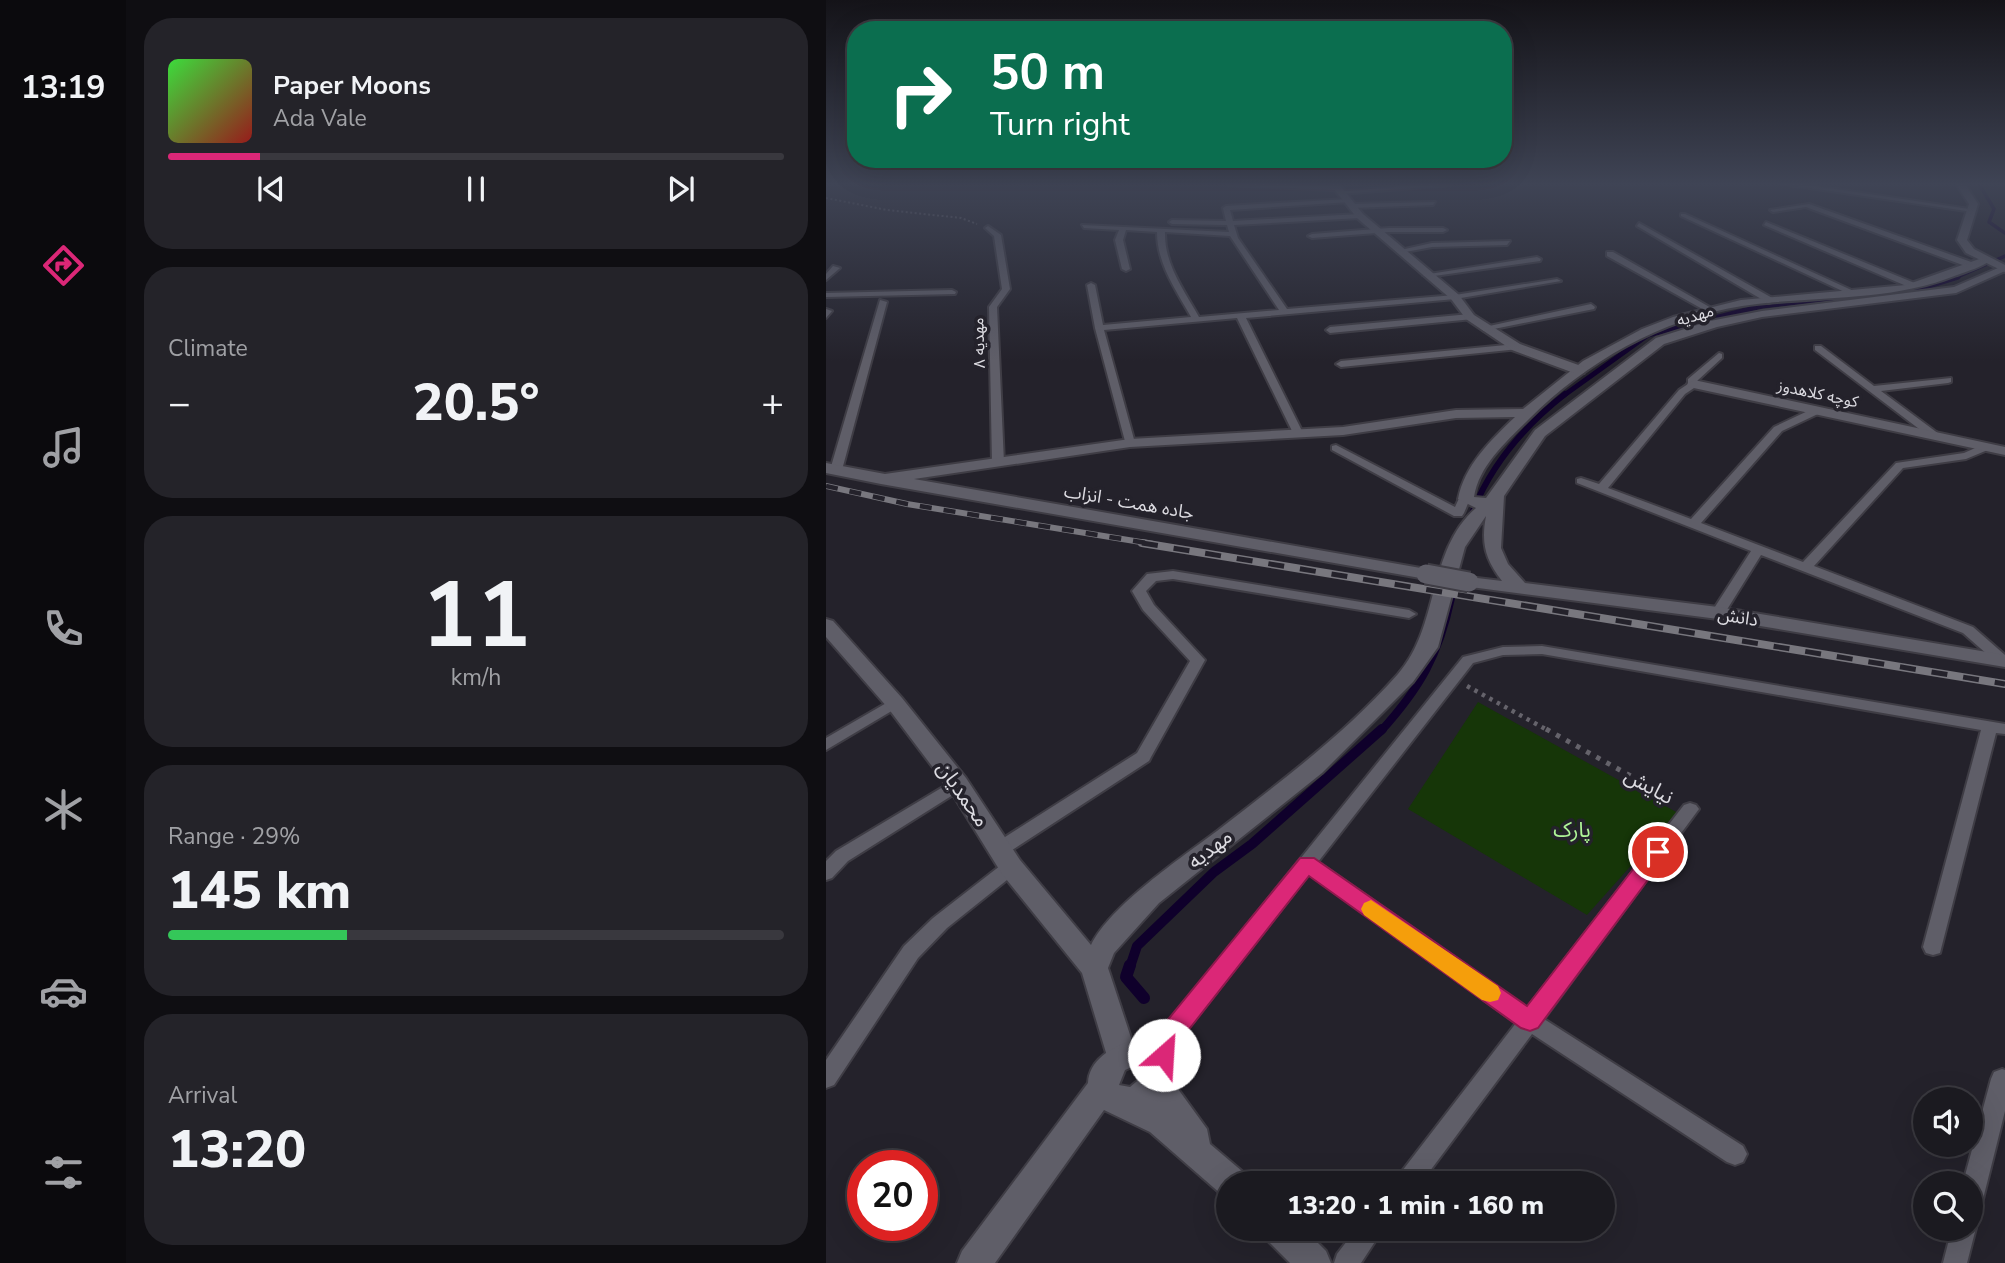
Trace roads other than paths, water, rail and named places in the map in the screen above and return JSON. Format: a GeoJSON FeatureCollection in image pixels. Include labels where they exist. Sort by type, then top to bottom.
{"type":"FeatureCollection","features":[{"type":"Feature","properties":{"kind":"street"},"geometry":{"type":"LineString","coordinates":[[1391,243],[1455,297],[1470,317],[1484,328],[1516,347],[1610,378]]}},
{"type":"Feature","properties":{"kind":"street"},"geometry":{"type":"LineString","coordinates":[[1964,243],[1970,251],[1994,264]]}},
{"type":"Feature","properties":{"kind":"street","name":"مهدیه"},"geometry":{"type":"LineString","coordinates":[[1466,493],[1491,451],[1526,413],[1580,370],[1637,334],[1709,309],[1914,285],[1971,265],[1994,264]]}},
{"type":"Feature","properties":{"kind":"street","name":"مهدیه"},"geometry":{"type":"LineString","coordinates":[[1094,968],[1104,946],[1150,896],[1314,768],[1406,678],[1428,647],[1456,547],[1476,516],[1494,500],[1540,433],[1610,378],[1660,341],[1714,324],[1762,314],[1956,290],[1994,264]]}},
{"type":"Feature","properties":{"kind":"street","name":"کوچه کلاهدوز"},"geometry":{"type":"LineString","coordinates":[[1694,384],[2005,451]]}},
{"type":"Feature","properties":{"kind":"street"},"geometry":{"type":"LineString","coordinates":[[881,479],[1130,443],[1343,431],[1456,414],[1526,413]]}},
{"type":"Feature","properties":{"kind":"street","name":"جاده همت - انزاب"},"geometry":{"type":"LineString","coordinates":[[831,469],[1469,582]]}},
{"type":"Feature","properties":{"kind":"street"},"geometry":{"type":"LineString","coordinates":[[1466,493],[1466,499],[1472,501],[1494,500],[1492,558],[1520,589]]}},
{"type":"Feature","properties":{"kind":"street","name":"دانش"},"geometry":{"type":"LineString","coordinates":[[1469,582],[1718,613],[2003,661]]}},
{"type":"Feature","properties":{"kind":"street","name":"محمدیان"},"geometry":{"type":"LineString","coordinates":[[826,625],[895,703],[958,784],[1005,858],[1094,968]]}},
{"type":"Feature","properties":{"kind":"street"},"geometry":{"type":"LineString","coordinates":[[1094,968],[1122,1056]]}},
{"type":"Feature","properties":{"kind":"street"},"geometry":{"type":"LineString","coordinates":[[1219,1171],[1161,1122],[1111,1094],[1105,1073],[1122,1056],[1147,1055],[1153,1060],[1165,1096],[1183,1125],[1223,1171]]}},
{"type":"Feature","properties":{"kind":"street"},"geometry":{"type":"LineString","coordinates":[[1111,1094],[1145,1096],[1152,1089],[1158,1073]]}},
{"type":"Feature","properties":{"kind":"street"},"geometry":{"type":"LineString","coordinates":[[974,1263],[1111,1094]]}},
{"type":"Feature","properties":{"kind":"street"},"geometry":{"type":"LineString","coordinates":[[1292,1241],[1314,1263]]}},
{"type":"Feature","properties":{"kind":"lane","name":"مهدیه ۸"},"geometry":{"type":"LineString","coordinates":[[997,243],[1006,289],[993,307],[998,463]]}},
{"type":"Feature","properties":{"kind":"lane"},"geometry":{"type":"LineString","coordinates":[[1120,243],[1126,269]]}},
{"type":"Feature","properties":{"kind":"lane"},"geometry":{"type":"LineString","coordinates":[[1161,243],[1167,263],[1196,319]]}},
{"type":"Feature","properties":{"kind":"lane"},"geometry":{"type":"LineString","coordinates":[[1239,243],[1284,312]]}},
{"type":"Feature","properties":{"kind":"lane"},"geometry":{"type":"LineString","coordinates":[[1400,251],[1432,245],[1507,243]]}},
{"type":"Feature","properties":{"kind":"lane"},"geometry":{"type":"LineString","coordinates":[[1670,243],[1771,301]]}},
{"type":"Feature","properties":{"kind":"lane"},"geometry":{"type":"LineString","coordinates":[[1744,243],[1854,293]]}},
{"type":"Feature","properties":{"kind":"lane"},"geometry":{"type":"LineString","coordinates":[[1812,243],[1914,285]]}},
{"type":"Feature","properties":{"kind":"lane"},"geometry":{"type":"LineString","coordinates":[[1911,243],[1971,265]]}},
{"type":"Feature","properties":{"kind":"lane"},"geometry":{"type":"LineString","coordinates":[[1610,254],[1709,309]]}},
{"type":"Feature","properties":{"kind":"lane"},"geometry":{"type":"LineString","coordinates":[[1427,275],[1537,259]]}},
{"type":"Feature","properties":{"kind":"lane"},"geometry":{"type":"LineString","coordinates":[[826,278],[836,268]]}},
{"type":"Feature","properties":{"kind":"lane"},"geometry":{"type":"LineString","coordinates":[[1099,328],[1455,297],[1557,281]]}},
{"type":"Feature","properties":{"kind":"lane"},"geometry":{"type":"LineString","coordinates":[[1091,285],[1099,328],[1130,443]]}},
{"type":"Feature","properties":{"kind":"lane"},"geometry":{"type":"LineString","coordinates":[[826,295],[951,292]]}},
{"type":"Feature","properties":{"kind":"lane"},"geometry":{"type":"LineString","coordinates":[[831,469],[883,302]]}},
{"type":"Feature","properties":{"kind":"lane"},"geometry":{"type":"LineString","coordinates":[[1484,328],[1591,307]]}},
{"type":"Feature","properties":{"kind":"lane"},"geometry":{"type":"LineString","coordinates":[[1240,315],[1298,433]]}},
{"type":"Feature","properties":{"kind":"lane"},"geometry":{"type":"LineString","coordinates":[[1331,330],[1470,317]]}},
{"type":"Feature","properties":{"kind":"lane"},"geometry":{"type":"LineString","coordinates":[[1341,364],[1516,347]]}},
{"type":"Feature","properties":{"kind":"lane","name":"کوچه کلاهدوز"},"geometry":{"type":"LineString","coordinates":[[1818,348],[1936,436]]}},
{"type":"Feature","properties":{"kind":"lane"},"geometry":{"type":"LineString","coordinates":[[1602,488],[1682,392],[1694,384],[1691,381],[1719,356]]}},
{"type":"Feature","properties":{"kind":"lane"},"geometry":{"type":"LineString","coordinates":[[1872,389],[1948,380]]}},
{"type":"Feature","properties":{"kind":"lane"},"geometry":{"type":"LineString","coordinates":[[1694,523],[1778,429],[1816,411]]}},
{"type":"Feature","properties":{"kind":"lane"},"geometry":{"type":"LineString","coordinates":[[1807,566],[1900,465],[1966,456],[1986,447]]}},
{"type":"Feature","properties":{"kind":"lane"},"geometry":{"type":"LineString","coordinates":[[1336,448],[1458,513],[1466,493]]}},
{"type":"Feature","properties":{"kind":"lane"},"geometry":{"type":"LineString","coordinates":[[1581,481],[1968,630],[2003,661]]}},
{"type":"Feature","properties":{"kind":"lane"},"geometry":{"type":"LineString","coordinates":[[1718,613],[1759,548]]}},
{"type":"Feature","properties":{"kind":"lane"},"geometry":{"type":"LineString","coordinates":[[826,1078],[911,952],[1005,858],[1143,757],[1198,660],[1148,607],[1139,591],[1152,577],[1173,575],[1409,614]]}},
{"type":"Feature","properties":{"kind":"lane"},"geometry":{"type":"LineString","coordinates":[[1158,1073],[1170,1036],[1427,709],[1468,660],[1503,650],[1542,650],[1997,727],[1933,947]]}},
{"type":"Feature","properties":{"kind":"lane"},"geometry":{"type":"LineString","coordinates":[[826,745],[895,703]]}},
{"type":"Feature","properties":{"kind":"lane"},"geometry":{"type":"LineString","coordinates":[[826,873],[842,856],[958,784]]}},
{"type":"Feature","properties":{"kind":"lane","name":"نیایش"},"geometry":{"type":"LineString","coordinates":[[1416,1171],[1690,809]]}},
{"type":"Feature","properties":{"kind":"lane"},"geometry":{"type":"LineString","coordinates":[[1307,863],[1530,1021],[1735,1154]]}},
{"type":"Feature","properties":{"kind":"lane"},"geometry":{"type":"LineString","coordinates":[[1978,1171],[2002,1079]]}},
{"type":"Feature","properties":{"kind":"lane"},"geometry":{"type":"LineString","coordinates":[[1346,1263],[1362,1241]]}},
{"type":"Feature","properties":{"kind":"lane"},"geometry":{"type":"LineString","coordinates":[[1955,1263],[1961,1241]]}},
{"type":"Feature","properties":{"kind":"waterway"},"geometry":{"type":"LineString","coordinates":[[1956,277],[2005,256]]}},
{"type":"Feature","properties":{"kind":"waterway"},"geometry":{"type":"LineString","coordinates":[[1563,396],[1648,335],[1762,306],[1919,289],[1956,277]]}},
{"type":"Feature","properties":{"kind":"waterway"},"geometry":{"type":"LineString","coordinates":[[1470,519],[1487,483],[1508,450],[1535,420],[1565,394]]}},
{"type":"Feature","properties":{"kind":"waterway"},"geometry":{"type":"LineString","coordinates":[[1381,731],[1407,700],[1426,670],[1440,637],[1451,598]]}},
{"type":"Feature","properties":{"kind":"waterway"},"geometry":{"type":"LineString","coordinates":[[1130,967],[1137,946],[1214,872],[1252,844],[1382,729]]}},
{"type":"Feature","properties":{"kind":"waterway"},"geometry":{"type":"LineString","coordinates":[[1130,965],[1126,977],[1144,998]]}},
{"type":"Feature","properties":{"kind":"railway"},"geometry":{"type":"LineString","coordinates":[[826,486],[907,504],[1153,544]]}},
{"type":"Feature","properties":{"kind":"railway"},"geometry":{"type":"LineString","coordinates":[[1142,543],[2005,684]]}},
{"type":"Feature","properties":{"kind":"park label","name":"پارک"},"geometry":{"type":"Point","coordinates":[1572,830]}}]}
